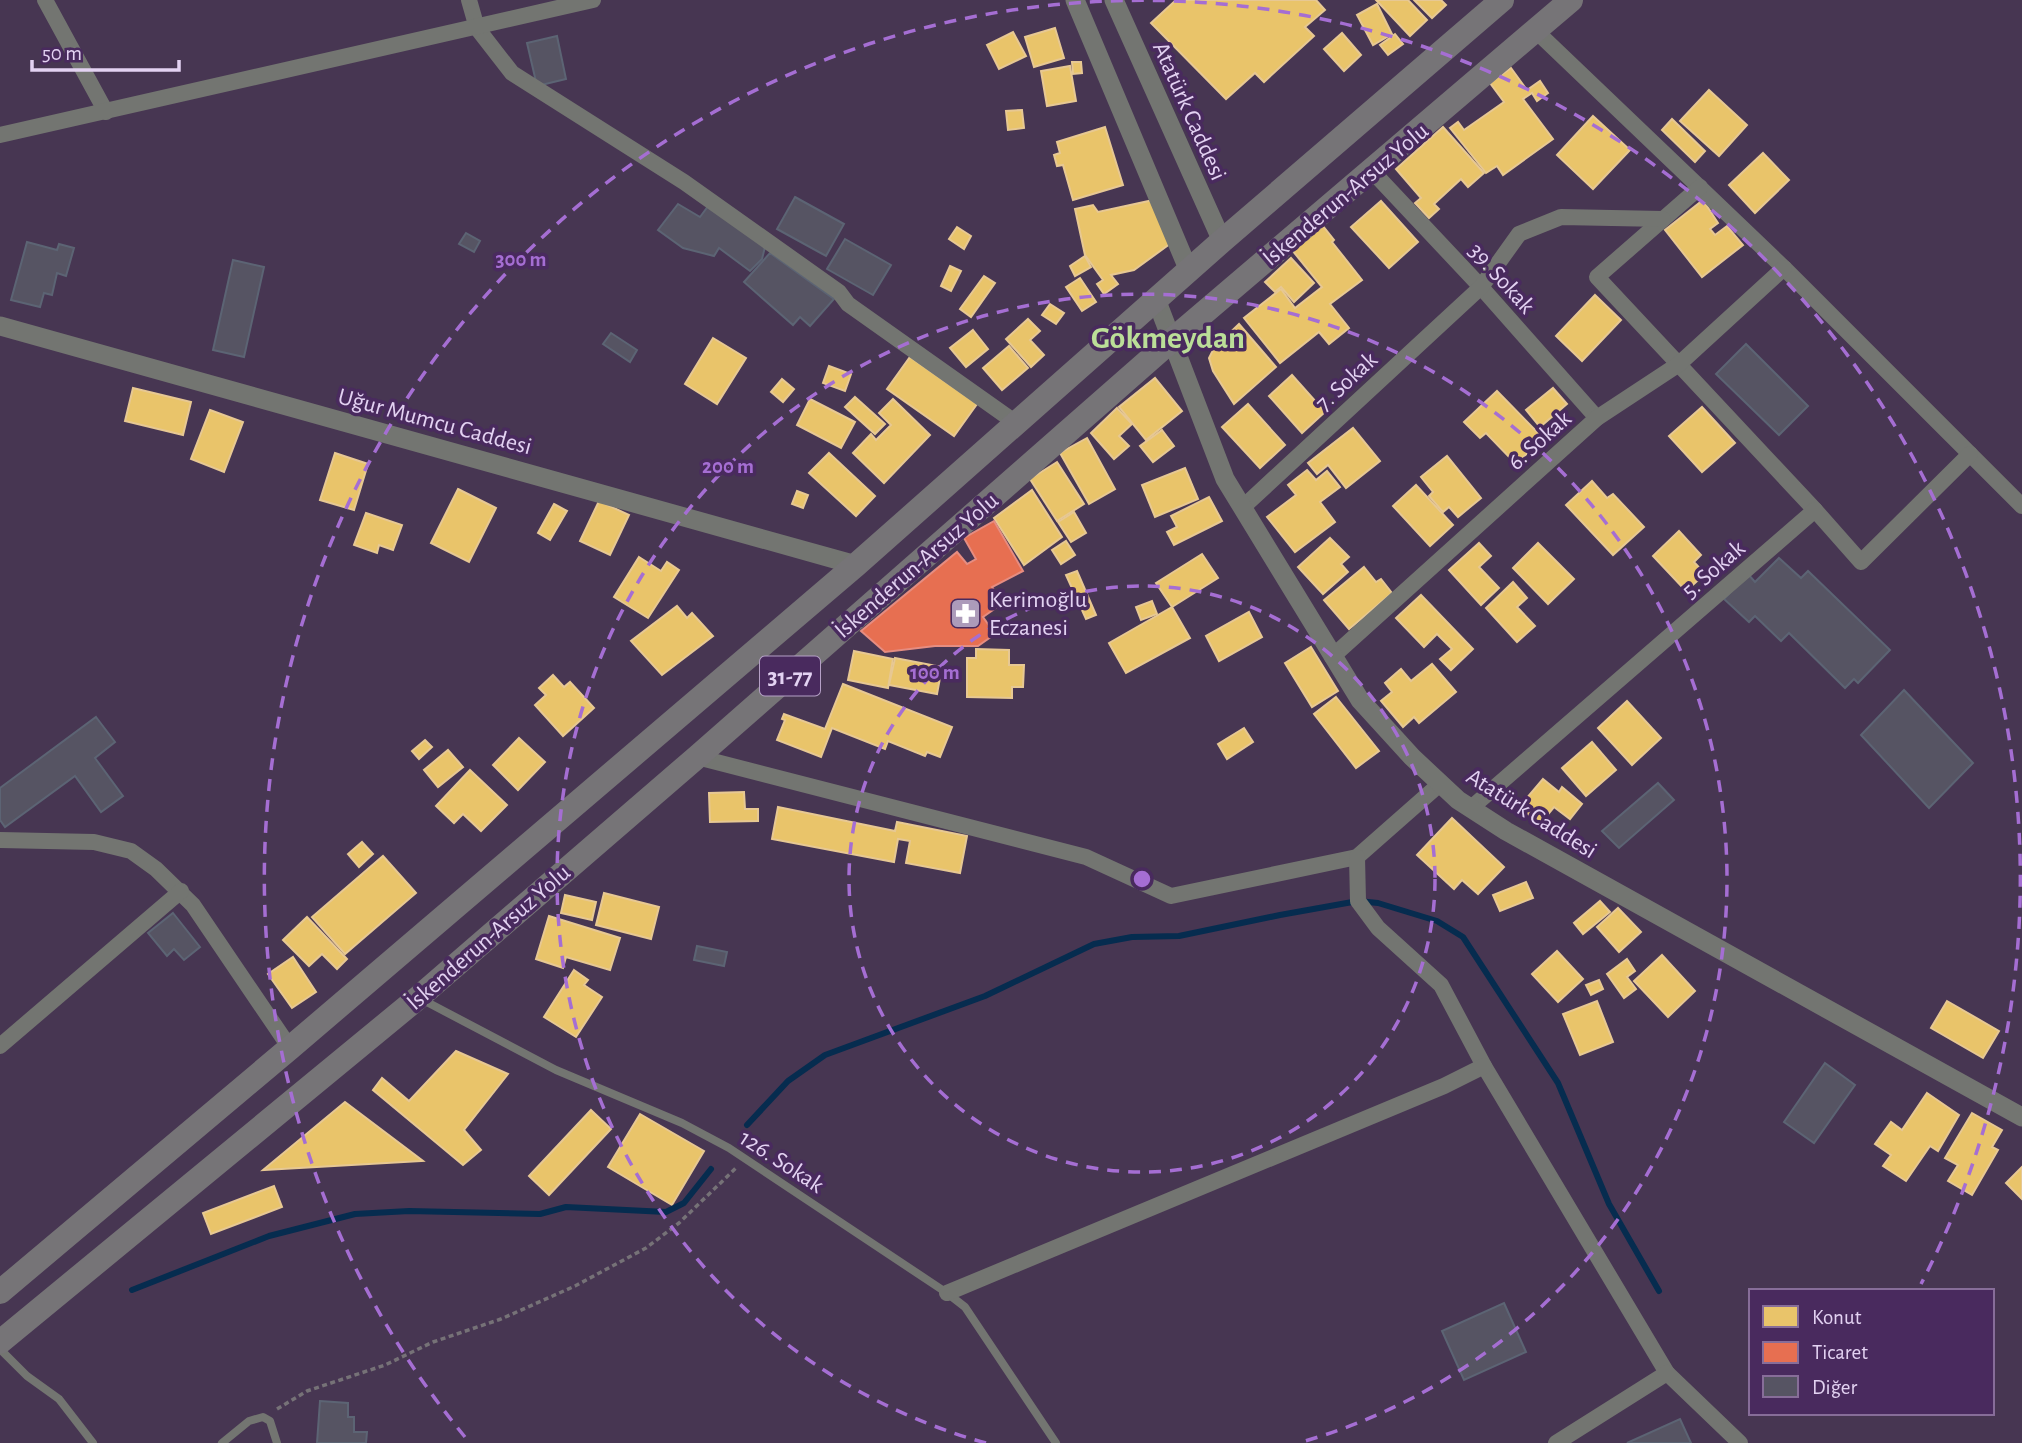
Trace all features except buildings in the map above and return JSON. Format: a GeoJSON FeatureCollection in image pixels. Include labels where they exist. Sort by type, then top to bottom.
{"type":"FeatureCollection","features":[{"type":"Feature","properties":{"kind":"main road","name":"İskenderun-Arsuz Yolu"},"geometry":{"type":"LineString","coordinates":[[0,1292],[856,565],[1222,241],[1502,0]]}},
{"type":"Feature","properties":{"kind":"main road","name":"İskenderun-Arsuz Yolu"},"geometry":{"type":"LineString","coordinates":[[0,1342],[419,998],[1172,340],[1571,0]]}},
{"type":"Feature","properties":{"kind":"street"},"geometry":{"type":"LineString","coordinates":[[45,0],[106,112]]}},
{"type":"Feature","properties":{"kind":"street"},"geometry":{"type":"LineString","coordinates":[[468,0],[477,28],[512,73],[684,182],[839,292],[848,304],[1016,424]]}},
{"type":"Feature","properties":{"kind":"street"},"geometry":{"type":"LineString","coordinates":[[0,135],[593,0]]}},
{"type":"Feature","properties":{"kind":"street"},"geometry":{"type":"LineString","coordinates":[[1075,0],[1189,271]]}},
{"type":"Feature","properties":{"kind":"street","name":"Atatürk Caddesi"},"geometry":{"type":"LineString","coordinates":[[1114,0],[1222,241]]}},
{"type":"Feature","properties":{"kind":"street"},"geometry":{"type":"LineString","coordinates":[[1536,31],[1784,268],[2022,506]]}},
{"type":"Feature","properties":{"kind":"street","name":"39. Sokak"},"geometry":{"type":"LineString","coordinates":[[1372,171],[1481,287],[1597,418]]}},
{"type":"Feature","properties":{"kind":"street"},"geometry":{"type":"LineString","coordinates":[[1700,187],[1597,277],[1861,562],[1970,454]]}},
{"type":"Feature","properties":{"kind":"street","name":"7. Sokak"},"geometry":{"type":"LineString","coordinates":[[1242,508],[1481,287],[1519,234],[1561,216],[1663,219]]}},
{"type":"Feature","properties":{"kind":"street","name":"6. Sokak"},"geometry":{"type":"LineString","coordinates":[[1332,657],[1597,418],[1679,364],[1784,268]]}},
{"type":"Feature","properties":{"kind":"street","name":"Atatürk Caddesi"},"geometry":{"type":"LineString","coordinates":[[1156,299],[1225,479],[1360,700],[1412,757],[1471,808],[1542,852],[2022,1117]]}},
{"type":"Feature","properties":{"kind":"street","name":"Uğur Mumcu Caddesi"},"geometry":{"type":"LineString","coordinates":[[0,326],[856,565]]}},
{"type":"Feature","properties":{"kind":"street","name":"5. Sokak"},"geometry":{"type":"LineString","coordinates":[[1471,808],[1815,510]]}},
{"type":"Feature","properties":{"kind":"street"},"geometry":{"type":"LineString","coordinates":[[697,757],[1086,858],[1171,896],[1357,858],[1441,783]]}},
{"type":"Feature","properties":{"kind":"street"},"geometry":{"type":"LineString","coordinates":[[0,840],[94,842],[131,851],[181,891],[193,905],[290,1048]]}},
{"type":"Feature","properties":{"kind":"street"},"geometry":{"type":"LineString","coordinates":[[1357,858],[1358,901],[1378,928],[1441,985],[1484,1066],[1667,1373],[1740,1443]]}},
{"type":"Feature","properties":{"kind":"street"},"geometry":{"type":"LineString","coordinates":[[0,1046],[181,891]]}},
{"type":"Feature","properties":{"kind":"street"},"geometry":{"type":"LineString","coordinates":[[947,1293],[1431,1092],[1484,1066]]}},
{"type":"Feature","properties":{"kind":"street"},"geometry":{"type":"LineString","coordinates":[[1556,1443],[1667,1373]]}},
{"type":"Feature","properties":{"kind":"lane","name":"126. Sokak"},"geometry":{"type":"LineString","coordinates":[[419,998],[556,1070],[682,1123],[746,1159],[947,1293],[965,1307],[1056,1443]]}},
{"type":"Feature","properties":{"kind":"lane"},"geometry":{"type":"LineString","coordinates":[[0,1349],[27,1376],[59,1399],[93,1443]]}},
{"type":"Feature","properties":{"kind":"lane"},"geometry":{"type":"LineString","coordinates":[[222,1443],[249,1421],[263,1417],[270,1421],[277,1443]]}},
{"type":"Feature","properties":{"kind":"path"},"geometry":{"type":"LineString","coordinates":[[263,1417],[307,1391],[385,1365],[433,1342],[501,1319],[575,1286],[646,1248],[679,1223],[746,1159]]}},
{"type":"Feature","properties":{"kind":"waterway"},"geometry":{"type":"LineString","coordinates":[[747,1125],[788,1081],[825,1055],[985,996],[1094,944],[1132,937],[1179,936],[1358,901],[1378,903],[1437,921],[1463,937],[1558,1083],[1609,1204],[1659,1291]]}},
{"type":"Feature","properties":{"kind":"waterway"},"geometry":{"type":"LineString","coordinates":[[132,1290],[269,1236],[355,1214],[409,1211],[540,1214],[566,1207],[666,1212],[684,1203],[711,1169]]}},
{"type":"Feature","properties":{"kind":"place","name":"Kerimoğlu Eczanesi"},"geometry":{"type":"Point","coordinates":[966,613]}},
{"type":"Feature","properties":{"kind":"district","name":"Gökmeydan"},"geometry":{"type":"Point","coordinates":[1168,337]}}]}
